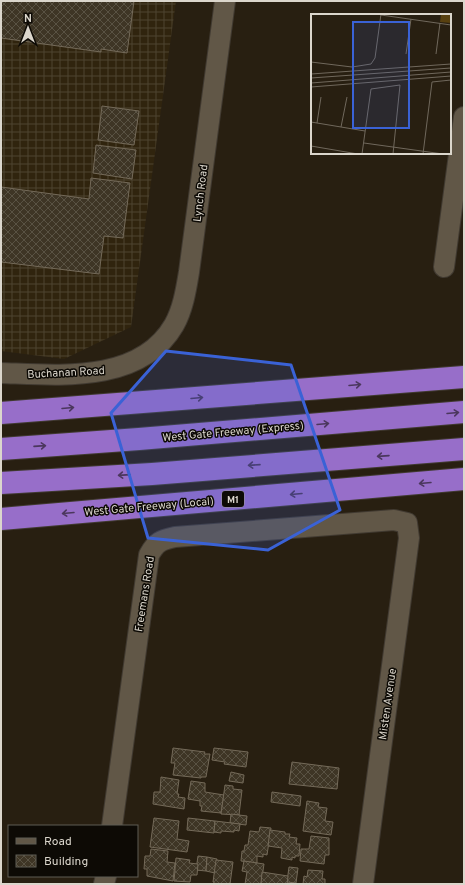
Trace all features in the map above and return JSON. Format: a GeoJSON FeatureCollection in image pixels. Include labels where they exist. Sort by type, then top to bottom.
{"type":"FeatureCollection","features":[{"type":"Feature","properties":{"kind":"highway"},"geometry":{"type":"LineString","coordinates":[[1,413],[464,377]]}},
{"type":"Feature","properties":{"kind":"highway","name":"West Gate Freeway (Express)"},"geometry":{"type":"LineString","coordinates":[[1,449],[464,412]]}},
{"type":"Feature","properties":{"kind":"highway"},"geometry":{"type":"LineString","coordinates":[[1,484],[152,474],[464,449]]}},
{"type":"Feature","properties":{"kind":"highway","name":"West Gate Freeway (Local)"},"geometry":{"type":"LineString","coordinates":[[1,519],[464,479]]}},
{"type":"Feature","properties":{"kind":"street","name":"Lynch Road"},"geometry":{"type":"LineString","coordinates":[[130,363],[150,351],[165,338],[174,324],[185,294],[225,1]]}},
{"type":"Feature","properties":{"kind":"street"},"geometry":{"type":"LineString","coordinates":[[444,267],[464,117]]}},
{"type":"Feature","properties":{"kind":"street","name":"Buchanan Road"},"geometry":{"type":"LineString","coordinates":[[1,373],[83,373],[107,371],[130,363]]}},
{"type":"Feature","properties":{"kind":"street","name":"Freemans Road"},"geometry":{"type":"LineString","coordinates":[[112,825],[149,555],[154,546],[163,540],[175,537],[394,520],[407,523]]}},
{"type":"Feature","properties":{"kind":"street","name":"Misten Avenue"},"geometry":{"type":"LineString","coordinates":[[363,884],[409,538],[407,523]]}},
{"type":"Feature","properties":{"kind":"highlighted area"},"geometry":{"type":"Polygon","coordinates":[[[166,351],[291,365],[340,510],[268,550],[148,538],[111,413],[166,351]]]}},
{"type":"Feature","properties":{"kind":"shaded area"},"geometry":{"type":"Polygon","coordinates":[[[1,1],[176,1],[131,327],[64,359],[1,351],[1,1]]]}},
{"type":"Feature","properties":{"kind":"building"},"geometry":{"type":"Polygon","coordinates":[[[1,1],[134,1],[127,53],[101,49],[101,52],[1,38],[1,1]]]}},
{"type":"Feature","properties":{"kind":"building"},"geometry":{"type":"Polygon","coordinates":[[[102,106],[139,111],[134,145],[98,140],[102,106]]]}},
{"type":"Feature","properties":{"kind":"building"},"geometry":{"type":"Polygon","coordinates":[[[96,145],[136,150],[132,179],[93,173],[96,145]]]}},
{"type":"Feature","properties":{"kind":"building"},"geometry":{"type":"Polygon","coordinates":[[[91,178],[130,183],[123,238],[104,236],[99,274],[1,262],[1,187],[89,199],[91,178]]]}},
{"type":"Feature","properties":{"kind":"building"},"geometry":{"type":"Polygon","coordinates":[[[173,748],[210,754],[206,777],[201,778],[173,775],[175,763],[171,763],[173,748]]]}},
{"type":"Feature","properties":{"kind":"building"},"geometry":{"type":"Polygon","coordinates":[[[214,748],[248,752],[246,767],[224,764],[225,762],[212,760],[214,748]]]}},
{"type":"Feature","properties":{"kind":"building"},"geometry":{"type":"Polygon","coordinates":[[[292,762],[339,768],[337,789],[289,784],[292,762]]]}},
{"type":"Feature","properties":{"kind":"building"},"geometry":{"type":"Polygon","coordinates":[[[231,772],[244,775],[243,783],[229,781],[231,772]]]}},
{"type":"Feature","properties":{"kind":"building"},"geometry":{"type":"Polygon","coordinates":[[[161,777],[179,780],[177,794],[179,794],[178,797],[185,798],[184,809],[153,804],[154,792],[160,792],[161,777]]]}},
{"type":"Feature","properties":{"kind":"building"},"geometry":{"type":"Polygon","coordinates":[[[191,781],[205,783],[205,792],[224,795],[221,813],[201,811],[202,806],[200,806],[200,801],[188,799],[191,781]]]}},
{"type":"Feature","properties":{"kind":"building"},"geometry":{"type":"Polygon","coordinates":[[[225,785],[233,786],[233,789],[242,790],[239,815],[221,814],[225,785]]]}},
{"type":"Feature","properties":{"kind":"building"},"geometry":{"type":"Polygon","coordinates":[[[272,792],[301,796],[300,806],[271,802],[272,792]]]}},
{"type":"Feature","properties":{"kind":"building"},"geometry":{"type":"Polygon","coordinates":[[[307,801],[319,803],[318,807],[327,808],[325,821],[333,822],[331,835],[303,831],[307,801]]]}},
{"type":"Feature","properties":{"kind":"building"},"geometry":{"type":"Polygon","coordinates":[[[231,814],[247,816],[246,825],[230,823],[231,814]]]}},
{"type":"Feature","properties":{"kind":"building"},"geometry":{"type":"Polygon","coordinates":[[[154,818],[179,821],[177,839],[189,841],[187,852],[150,847],[154,818]]]}},
{"type":"Feature","properties":{"kind":"building"},"geometry":{"type":"Polygon","coordinates":[[[188,818],[215,821],[214,833],[187,830],[188,818]]]}},
{"type":"Feature","properties":{"kind":"building"},"geometry":{"type":"Polygon","coordinates":[[[215,821],[240,824],[239,831],[221,831],[221,833],[214,832],[215,821]]]}},
{"type":"Feature","properties":{"kind":"building"},"geometry":{"type":"Polygon","coordinates":[[[260,827],[271,828],[267,855],[263,854],[263,857],[257,856],[257,863],[241,861],[242,851],[244,851],[245,845],[248,845],[250,831],[259,832],[260,827]]]}},
{"type":"Feature","properties":{"kind":"building"},"geometry":{"type":"Polygon","coordinates":[[[270,830],[285,832],[285,834],[290,834],[289,837],[297,838],[296,844],[300,844],[299,856],[295,856],[295,858],[292,857],[292,860],[281,858],[282,848],[268,846],[270,830]]]}},
{"type":"Feature","properties":{"kind":"building"},"geometry":{"type":"Polygon","coordinates":[[[311,836],[329,838],[329,855],[325,855],[324,864],[300,861],[301,849],[309,849],[311,836]]]}},
{"type":"Feature","properties":{"kind":"building"},"geometry":{"type":"Polygon","coordinates":[[[151,849],[168,851],[167,862],[175,863],[173,881],[147,876],[147,869],[144,869],[145,856],[150,856],[151,849]]]}},
{"type":"Feature","properties":{"kind":"building"},"geometry":{"type":"Polygon","coordinates":[[[198,856],[207,857],[206,871],[196,870],[198,856]]]}},
{"type":"Feature","properties":{"kind":"building"},"geometry":{"type":"Polygon","coordinates":[[[207,857],[217,859],[215,873],[206,871],[207,857]]]}},
{"type":"Feature","properties":{"kind":"building"},"geometry":{"type":"Polygon","coordinates":[[[176,858],[190,860],[189,863],[198,864],[197,875],[191,875],[190,882],[174,881],[176,858]]]}},
{"type":"Feature","properties":{"kind":"building"},"geometry":{"type":"Polygon","coordinates":[[[216,860],[233,862],[230,884],[214,884],[216,860]]]}},
{"type":"Feature","properties":{"kind":"building"},"geometry":{"type":"Polygon","coordinates":[[[244,861],[264,864],[261,884],[245,884],[247,872],[242,871],[244,861]]]}},
{"type":"Feature","properties":{"kind":"building"},"geometry":{"type":"Polygon","coordinates":[[[289,867],[298,868],[296,883],[287,882],[289,867]]]}},
{"type":"Feature","properties":{"kind":"building"},"geometry":{"type":"Polygon","coordinates":[[[308,870],[323,871],[322,879],[325,879],[325,884],[303,884],[304,876],[307,877],[308,870]]]}},
{"type":"Feature","properties":{"kind":"building"},"geometry":{"type":"Polygon","coordinates":[[[262,872],[288,876],[287,884],[261,884],[262,872]]]}}]}
